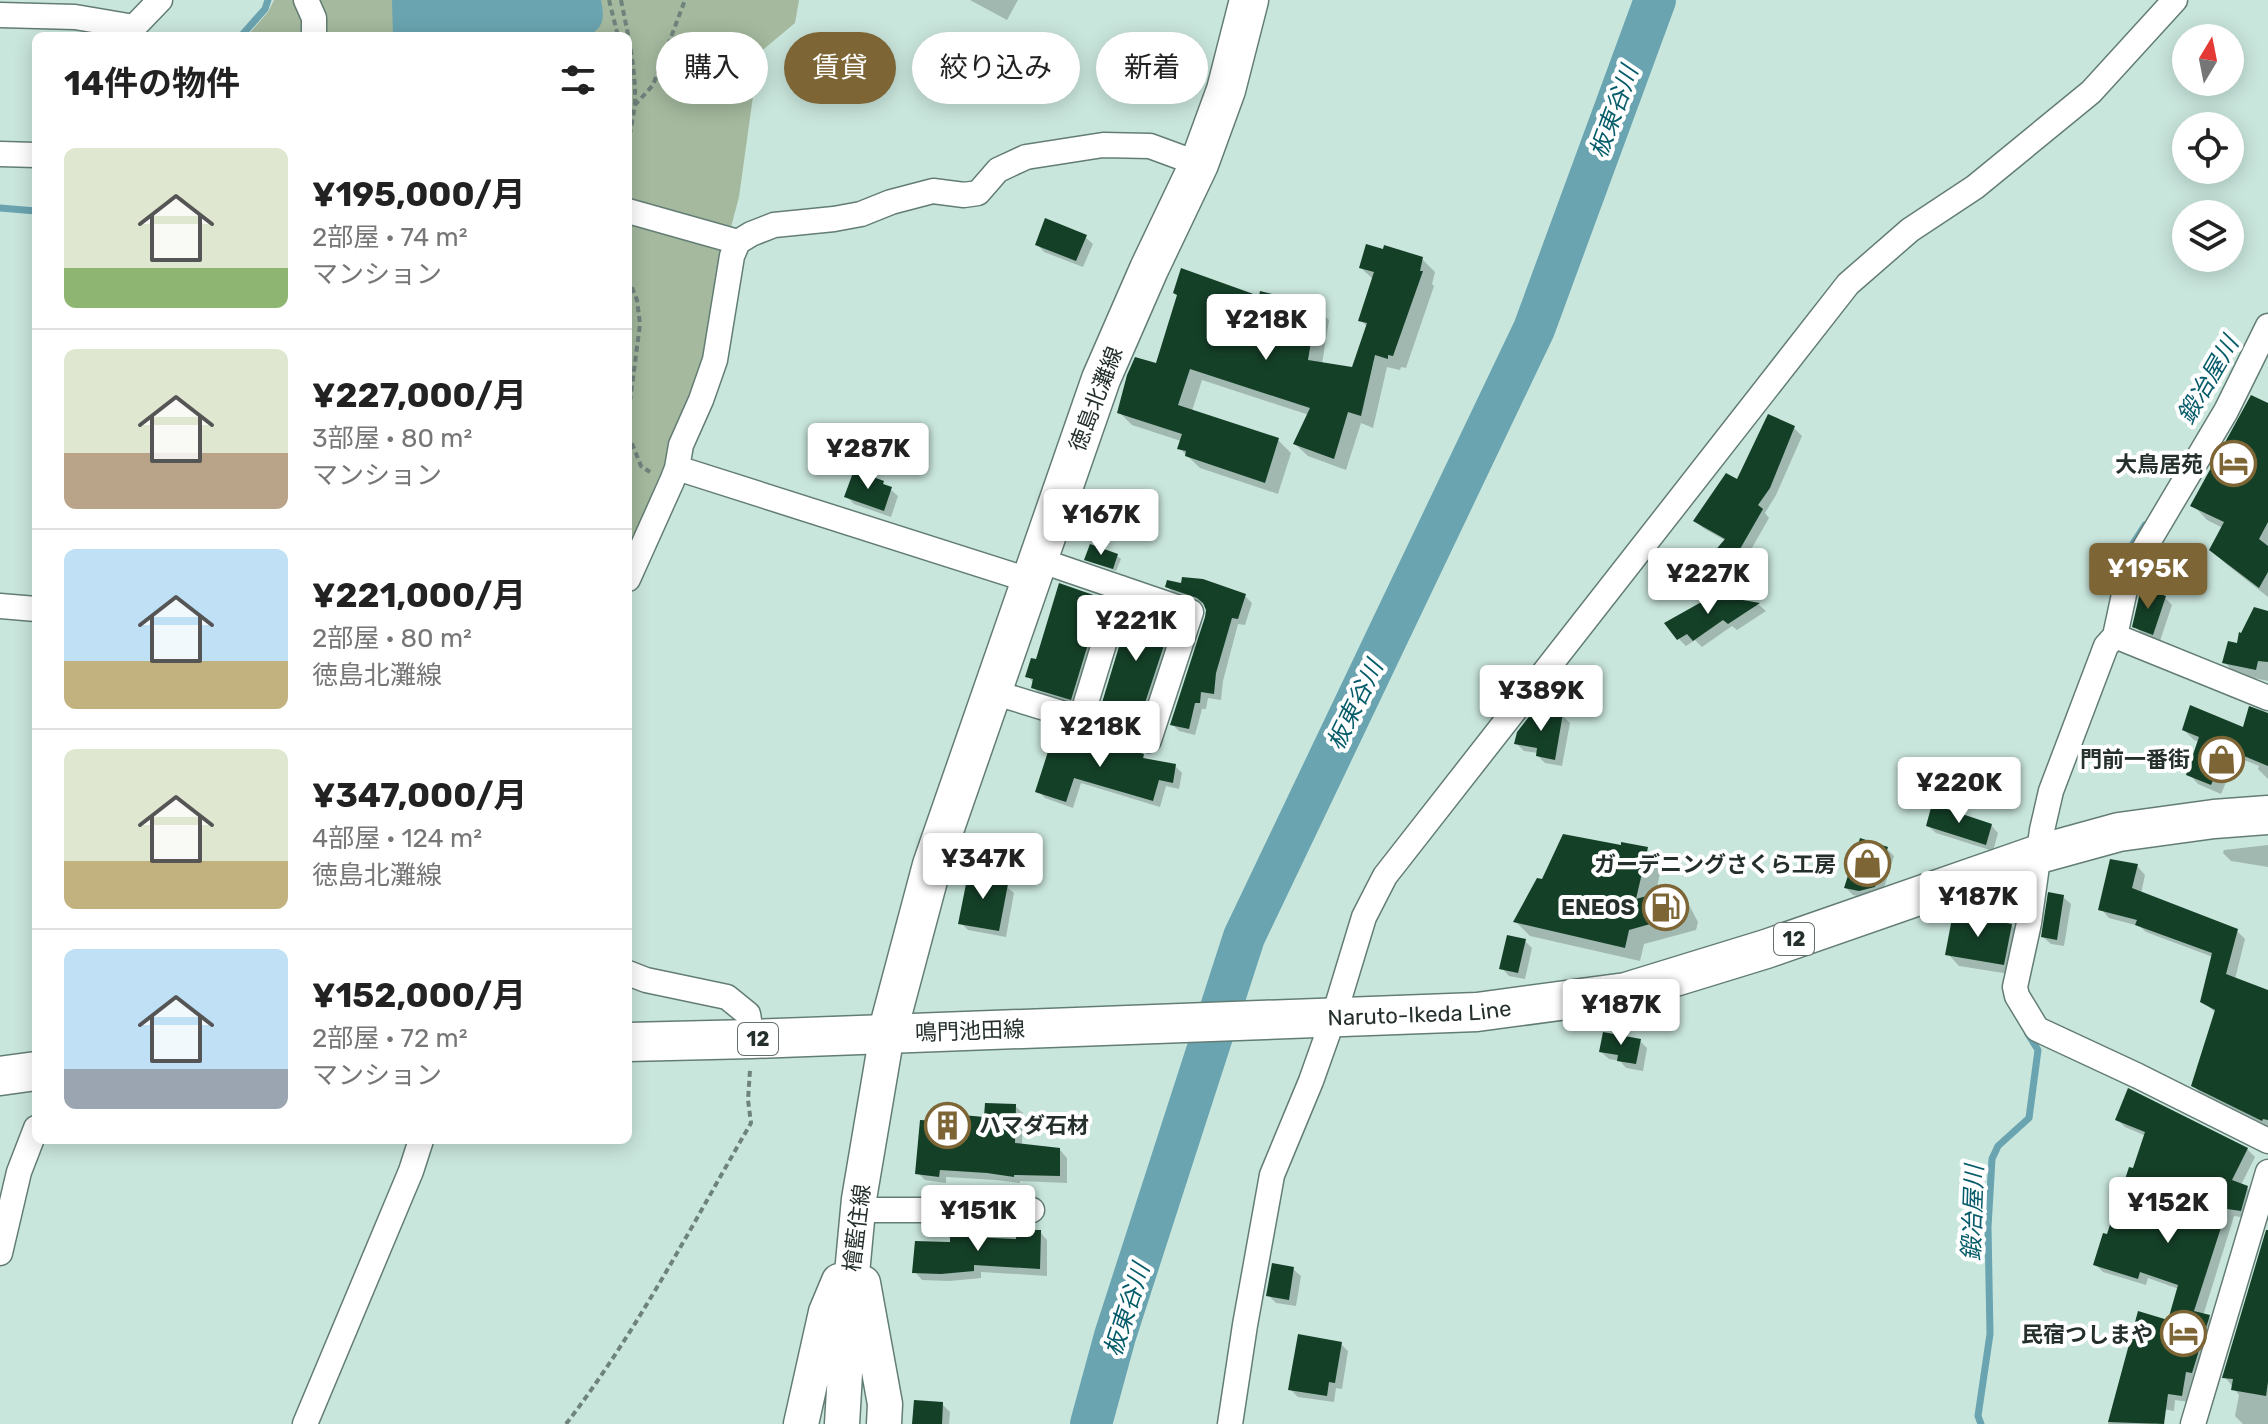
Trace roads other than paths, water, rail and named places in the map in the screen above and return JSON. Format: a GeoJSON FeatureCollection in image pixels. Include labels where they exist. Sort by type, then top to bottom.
{"type":"FeatureCollection","features":[{"type":"Feature","properties":{"kind":"main road","name":"徳島北灘線"},"geometry":{"type":"LineString","coordinates":[[887,1034],[932,865],[1101,379],[1199,164],[1226,90],[1249,0]]}},
{"type":"Feature","properties":{"kind":"main road","name":"Naruto-Ikeda Line"},"geometry":{"type":"LineString","coordinates":[[1323,1019],[1477,1012],[1626,992],[1766,949],[2039,854],[2119,832],[2268,815]]}},
{"type":"Feature","properties":{"kind":"main road","name":"鳴門池田線"},"geometry":{"type":"LineString","coordinates":[[632,1042],[1323,1019]]}},
{"type":"Feature","properties":{"kind":"main road","name":"檜藍住線"},"geometry":{"type":"LineString","coordinates":[[842,1424],[856,1225],[887,1034]]}},
{"type":"Feature","properties":{"kind":"main road"},"geometry":{"type":"LineString","coordinates":[[0,1076],[32,1072]]}},
{"type":"Feature","properties":{"kind":"main road"},"geometry":{"type":"LineString","coordinates":[[801,1424],[826,1312],[856,1225]]}},
{"type":"Feature","properties":{"kind":"main road"},"geometry":{"type":"LineString","coordinates":[[856,1225],[885,1404],[884,1424]]}},
{"type":"Feature","properties":{"kind":"street"},"geometry":{"type":"LineString","coordinates":[[13,10],[75,17],[134,32],[160,0]]}},
{"type":"Feature","properties":{"kind":"street"},"geometry":{"type":"LineString","coordinates":[[306,0],[314,18],[314,32]]}},
{"type":"Feature","properties":{"kind":"street"},"geometry":{"type":"LineString","coordinates":[[1230,1424],[1272,1175],[1311,1081],[1323,1019],[1364,917],[1385,876],[1848,284],[1910,230],[1975,187],[2091,92],[2175,0]]}},
{"type":"Feature","properties":{"kind":"street"},"geometry":{"type":"LineString","coordinates":[[632,570],[675,474],[681,445],[715,360],[732,256],[738,242],[774,225],[861,214],[933,191],[964,195],[978,193],[998,170],[1026,157],[1103,145],[1150,146],[1199,164]]}},
{"type":"Feature","properties":{"kind":"street"},"geometry":{"type":"LineString","coordinates":[[0,154],[32,155]]}},
{"type":"Feature","properties":{"kind":"street"},"geometry":{"type":"LineString","coordinates":[[632,212],[738,242]]}},
{"type":"Feature","properties":{"kind":"street"},"geometry":{"type":"LineString","coordinates":[[2268,326],[2226,411],[2128,576],[2115,636],[2106,646],[2045,812],[2029,923],[2015,987],[2017,996],[2037,1029],[2268,1141]]}},
{"type":"Feature","properties":{"kind":"street"},"geometry":{"type":"LineString","coordinates":[[675,474],[1035,570],[1121,588],[1191,612],[1149,740],[993,692]]}},
{"type":"Feature","properties":{"kind":"street"},"geometry":{"type":"LineString","coordinates":[[1081,719],[1121,588]]}},
{"type":"Feature","properties":{"kind":"street"},"geometry":{"type":"LineString","coordinates":[[0,606],[32,609]]}},
{"type":"Feature","properties":{"kind":"street"},"geometry":{"type":"LineString","coordinates":[[2115,636],[2268,698]]}},
{"type":"Feature","properties":{"kind":"street"},"geometry":{"type":"LineString","coordinates":[[632,975],[727,997],[748,1014],[752,1039]]}},
{"type":"Feature","properties":{"kind":"street"},"geometry":{"type":"LineString","coordinates":[[0,1253],[19,1172],[32,1138]]}},
{"type":"Feature","properties":{"kind":"street"},"geometry":{"type":"LineString","coordinates":[[305,1424],[420,1144]]}},
{"type":"Feature","properties":{"kind":"street"},"geometry":{"type":"LineString","coordinates":[[2193,1424],[2264,1202],[2268,1172]]}},
{"type":"Feature","properties":{"kind":"street"},"geometry":{"type":"LineString","coordinates":[[856,1225],[1032,1210]]}},
{"type":"Feature","properties":{"kind":"water"},"geometry":{"type":"Polygon","coordinates":[[[392,0],[601,0],[603,16],[594,32],[393,32],[392,0]]]}},
{"type":"Feature","properties":{"kind":"waterway"},"geometry":{"type":"LineString","coordinates":[[245,32],[265,9],[268,0]]}},
{"type":"Feature","properties":{"kind":"waterway","name":"板東谷川"},"geometry":{"type":"LineString","coordinates":[[1091,1424],[1115,1336],[1244,937],[1534,329],[1655,0]]}},
{"type":"Feature","properties":{"kind":"waterway"},"geometry":{"type":"LineString","coordinates":[[0,208],[32,211]]}},
{"type":"Feature","properties":{"kind":"waterway","name":"鍛冶屋川"},"geometry":{"type":"LineString","coordinates":[[2122,566],[2145,525]]}},
{"type":"Feature","properties":{"kind":"waterway","name":"鍛冶屋川"},"geometry":{"type":"LineString","coordinates":[[1981,1424],[1978,1416],[1990,1334],[1988,1227],[1992,1159],[1998,1146],[2029,1118],[2038,1050],[2028,1034]]}},
{"type":"Feature","properties":{"kind":"place","name":"大鳥居苑"},"geometry":{"type":"Point","coordinates":[2234,464]}},
{"type":"Feature","properties":{"kind":"place","name":"門前一番街"},"geometry":{"type":"Point","coordinates":[2221,759]}},
{"type":"Feature","properties":{"kind":"place","name":"ガーデニングさくら工房"},"geometry":{"type":"Point","coordinates":[1867,864]}},
{"type":"Feature","properties":{"kind":"place","name":"ENEOS"},"geometry":{"type":"Point","coordinates":[1666,907]}},
{"type":"Feature","properties":{"kind":"place","name":"ハマダ石材"},"geometry":{"type":"Point","coordinates":[948,1125]}},
{"type":"Feature","properties":{"kind":"place","name":"民宿つしまや"},"geometry":{"type":"Point","coordinates":[2184,1334]}}]}
